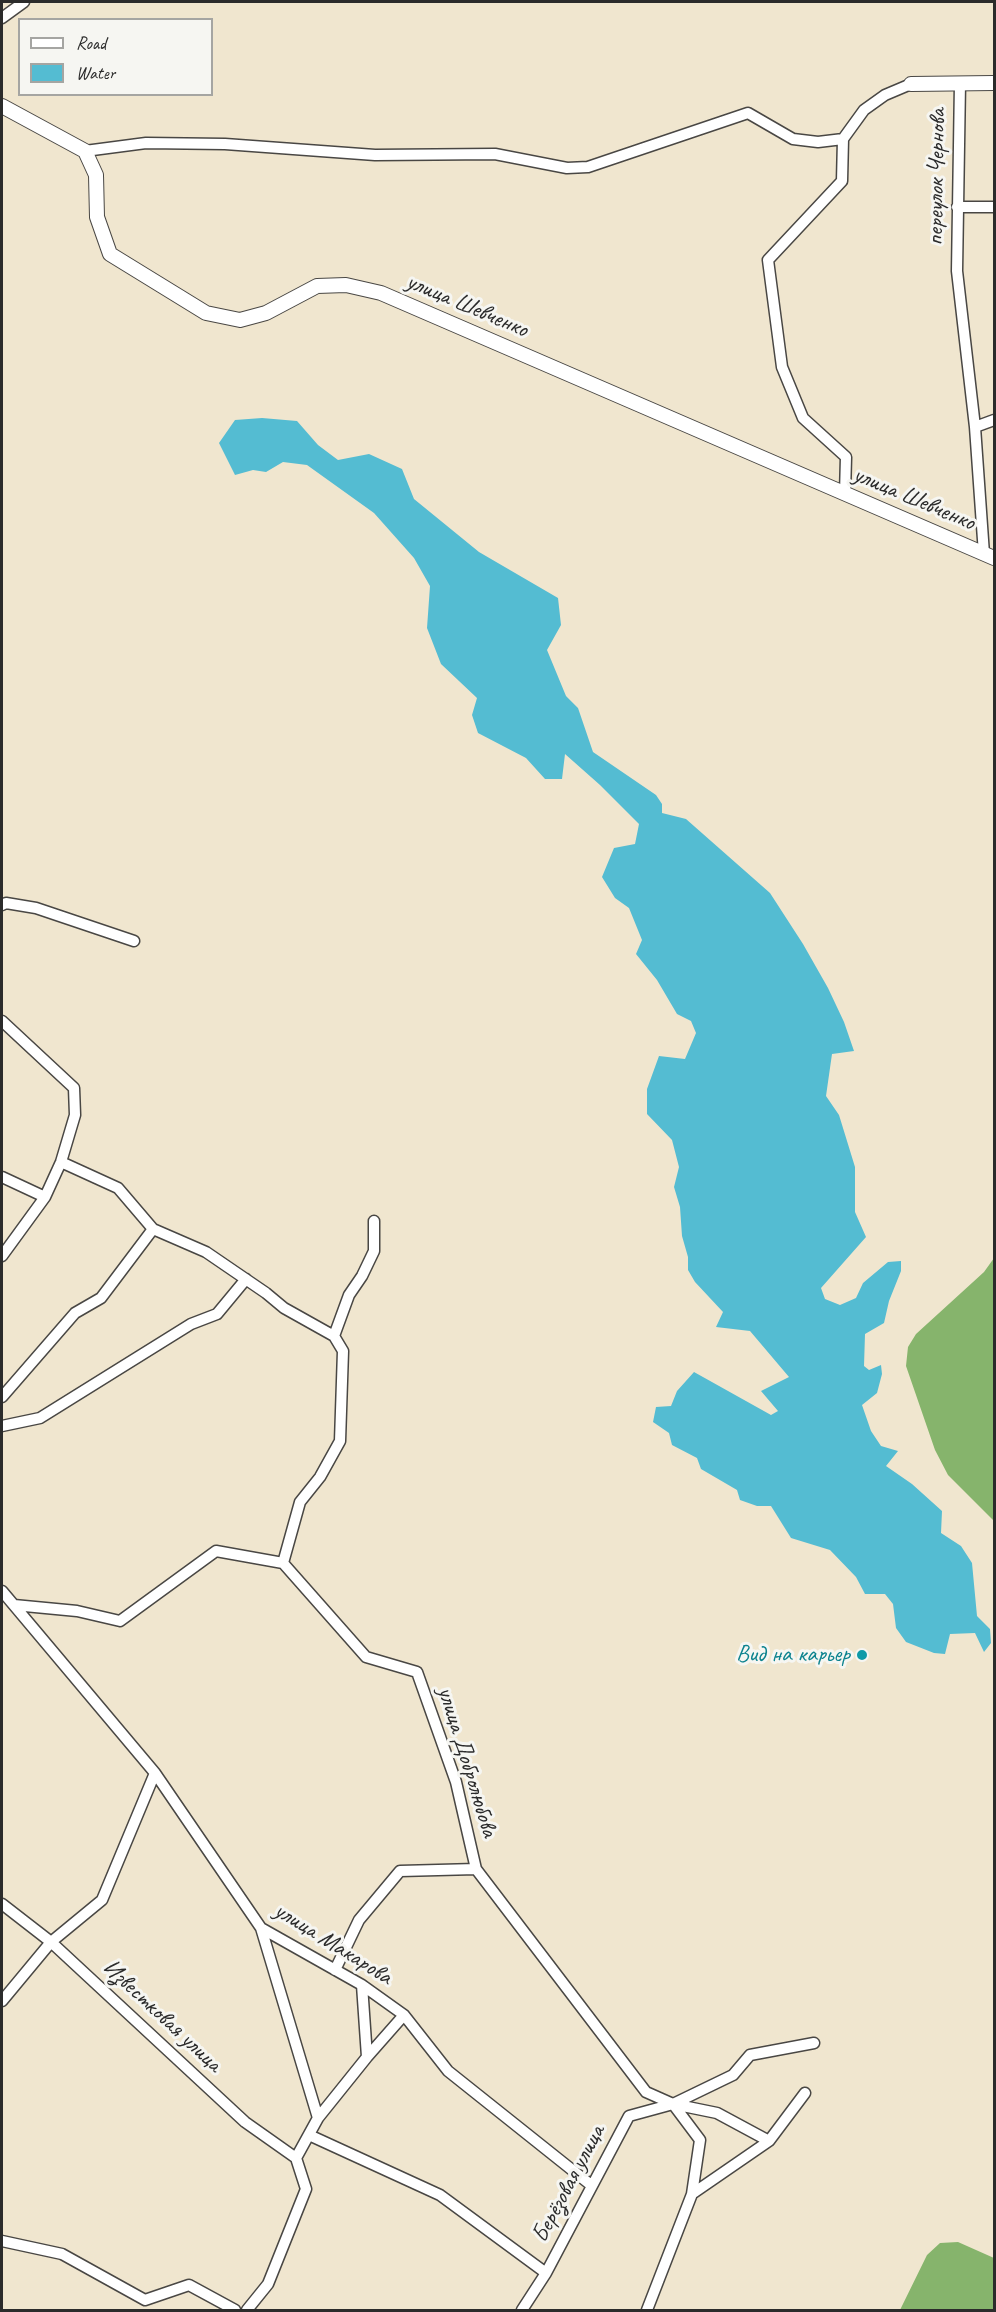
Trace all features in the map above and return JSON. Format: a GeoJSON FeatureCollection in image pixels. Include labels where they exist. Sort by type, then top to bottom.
{"type":"FeatureCollection","features":[{"type":"Feature","properties":{"kind":"street"},"geometry":{"type":"LineString","coordinates":[[2,18],[24,2]]}},
{"type":"Feature","properties":{"kind":"street","name":"переулок Чернова"},"geometry":{"type":"LineString","coordinates":[[960,83],[957,271],[989,556]]}},
{"type":"Feature","properties":{"kind":"street"},"geometry":{"type":"LineString","coordinates":[[845,494],[846,457],[803,418],[782,367],[768,260],[842,181],[843,139],[864,110],[885,95],[911,84],[994,83]]}},
{"type":"Feature","properties":{"kind":"street"},"geometry":{"type":"LineString","coordinates":[[2,106],[85,151],[146,143],[225,144],[375,155],[495,154],[567,168],[588,167],[748,113],[794,139],[818,142],[843,139]]}},
{"type":"Feature","properties":{"kind":"street","name":"улица Шевченко"},"geometry":{"type":"LineString","coordinates":[[85,151],[96,175],[97,217],[110,254],[206,313],[240,320],[266,313],[317,286],[346,285],[381,293],[989,556]]}},
{"type":"Feature","properties":{"kind":"street"},"geometry":{"type":"LineString","coordinates":[[957,207],[994,207]]}},
{"type":"Feature","properties":{"kind":"street"},"geometry":{"type":"LineString","coordinates":[[975,427],[994,420]]}},
{"type":"Feature","properties":{"kind":"street"},"geometry":{"type":"LineString","coordinates":[[2,905],[6,903],[36,908],[134,941]]}},
{"type":"Feature","properties":{"kind":"street"},"geometry":{"type":"LineString","coordinates":[[2,1021],[74,1088],[75,1115],[61,1162],[45,1197],[2,1256]]}},
{"type":"Feature","properties":{"kind":"street"},"geometry":{"type":"LineString","coordinates":[[14,1605],[76,1611],[120,1621],[216,1551],[283,1563],[300,1502],[320,1477],[340,1442],[343,1351],[334,1336],[284,1308],[206,1252],[153,1229],[118,1188],[61,1162]]}},
{"type":"Feature","properties":{"kind":"street"},"geometry":{"type":"LineString","coordinates":[[2,1177],[45,1197]]}},
{"type":"Feature","properties":{"kind":"street"},"geometry":{"type":"LineString","coordinates":[[334,1336],[349,1295],[362,1276],[374,1251],[374,1221]]}},
{"type":"Feature","properties":{"kind":"street"},"geometry":{"type":"LineString","coordinates":[[2,1397],[75,1313],[101,1298],[153,1229]]}},
{"type":"Feature","properties":{"kind":"street"},"geometry":{"type":"LineString","coordinates":[[2,1426],[40,1418],[191,1324],[217,1314],[246,1279]]}},
{"type":"Feature","properties":{"kind":"street","name":"улица Добролюбова"},"geometry":{"type":"LineString","coordinates":[[283,1563],[366,1657],[417,1672],[456,1782],[476,1869],[646,2092],[673,2104]]}},
{"type":"Feature","properties":{"kind":"street","name":"улица Макарова"},"geometry":{"type":"LineString","coordinates":[[2,1591],[155,1773],[261,1928],[362,1984],[404,2016],[448,2071],[591,2185]]}},
{"type":"Feature","properties":{"kind":"street"},"geometry":{"type":"LineString","coordinates":[[2,2001],[51,1942],[102,1900],[155,1773]]}},
{"type":"Feature","properties":{"kind":"street"},"geometry":{"type":"LineString","coordinates":[[335,1970],[359,1920],[400,1871],[476,1869]]}},
{"type":"Feature","properties":{"kind":"street","name":"Известковая улица"},"geometry":{"type":"LineString","coordinates":[[2,1904],[51,1942],[245,2122],[296,2158]]}},
{"type":"Feature","properties":{"kind":"street"},"geometry":{"type":"LineString","coordinates":[[261,1928],[318,2118]]}},
{"type":"Feature","properties":{"kind":"street"},"geometry":{"type":"LineString","coordinates":[[362,1984],[367,2056]]}},
{"type":"Feature","properties":{"kind":"street"},"geometry":{"type":"LineString","coordinates":[[247,2310],[268,2284],[306,2189],[296,2158],[318,2118],[367,2056],[404,2016]]}},
{"type":"Feature","properties":{"kind":"street","name":"Берёзовая улица"},"geometry":{"type":"LineString","coordinates":[[522,2310],[546,2273],[629,2116],[673,2104],[733,2075],[750,2055],[814,2043]]}},
{"type":"Feature","properties":{"kind":"street"},"geometry":{"type":"LineString","coordinates":[[692,2194],[769,2141],[804,2093]]}},
{"type":"Feature","properties":{"kind":"street"},"geometry":{"type":"LineString","coordinates":[[673,2104],[717,2113],[769,2141]]}},
{"type":"Feature","properties":{"kind":"street"},"geometry":{"type":"LineString","coordinates":[[647,2310],[692,2194],[700,2139],[673,2104]]}},
{"type":"Feature","properties":{"kind":"street"},"geometry":{"type":"LineString","coordinates":[[309,2135],[440,2195],[546,2273]]}},
{"type":"Feature","properties":{"kind":"street"},"geometry":{"type":"LineString","coordinates":[[2,2241],[62,2254],[145,2301]]}},
{"type":"Feature","properties":{"kind":"street"},"geometry":{"type":"LineString","coordinates":[[138,2310],[145,2301],[189,2285],[235,2310]]}},
{"type":"Feature","properties":{"kind":"green space"},"geometry":{"type":"Polygon","coordinates":[[[994,1258],[994,1521],[948,1475],[935,1450],[906,1366],[908,1347],[916,1334],[984,1272],[994,1258]]]}},
{"type":"Feature","properties":{"kind":"green space"},"geometry":{"type":"Polygon","coordinates":[[[958,2242],[994,2258],[994,2310],[900,2310],[927,2255],[940,2243],[958,2242]]]}},
{"type":"Feature","properties":{"kind":"water"},"geometry":{"type":"Polygon","coordinates":[[[262,418],[297,421],[318,445],[338,460],[369,454],[402,469],[414,499],[479,552],[558,598],[561,625],[547,650],[566,696],[578,708],[593,752],[656,795],[662,804],[662,813],[686,819],[770,893],[803,944],[828,988],[844,1022],[854,1051],[832,1054],[826,1096],[839,1115],[855,1167],[855,1212],[866,1237],[821,1288],[825,1299],[840,1305],[856,1298],[863,1283],[888,1262],[901,1261],[901,1271],[889,1301],[884,1323],[865,1334],[864,1366],[869,1370],[881,1365],[882,1374],[877,1393],[862,1405],[871,1431],[881,1446],[898,1451],[886,1466],[912,1484],[942,1511],[941,1533],[961,1546],[972,1563],[977,1616],[990,1629],[991,1643],[984,1652],[975,1633],[950,1634],[945,1654],[934,1653],[906,1642],[896,1628],[893,1604],[885,1594],[865,1594],[856,1577],[830,1550],[791,1538],[771,1506],[757,1506],[740,1500],[737,1490],[701,1469],[697,1458],[672,1445],[669,1433],[653,1422],[656,1407],[671,1406],[677,1391],[694,1372],[771,1415],[778,1411],[761,1391],[789,1377],[750,1331],[716,1327],[723,1312],[695,1282],[688,1270],[680,1207],[674,1187],[679,1167],[672,1140],[647,1114],[647,1089],[659,1056],[685,1059],[696,1033],[691,1021],[677,1014],[657,980],[636,954],[642,940],[629,908],[615,898],[602,877],[614,848],[635,844],[639,824],[565,754],[562,779],[545,779],[526,758],[478,733],[472,715],[477,698],[441,664],[427,628],[430,586],[414,558],[374,513],[307,465],[283,462],[266,472],[253,470],[235,475],[219,443],[235,420],[262,418]]]}},
{"type":"Feature","properties":{"kind":"place","name":"Вид на карьер"},"geometry":{"type":"Point","coordinates":[862,1655]}}]}
